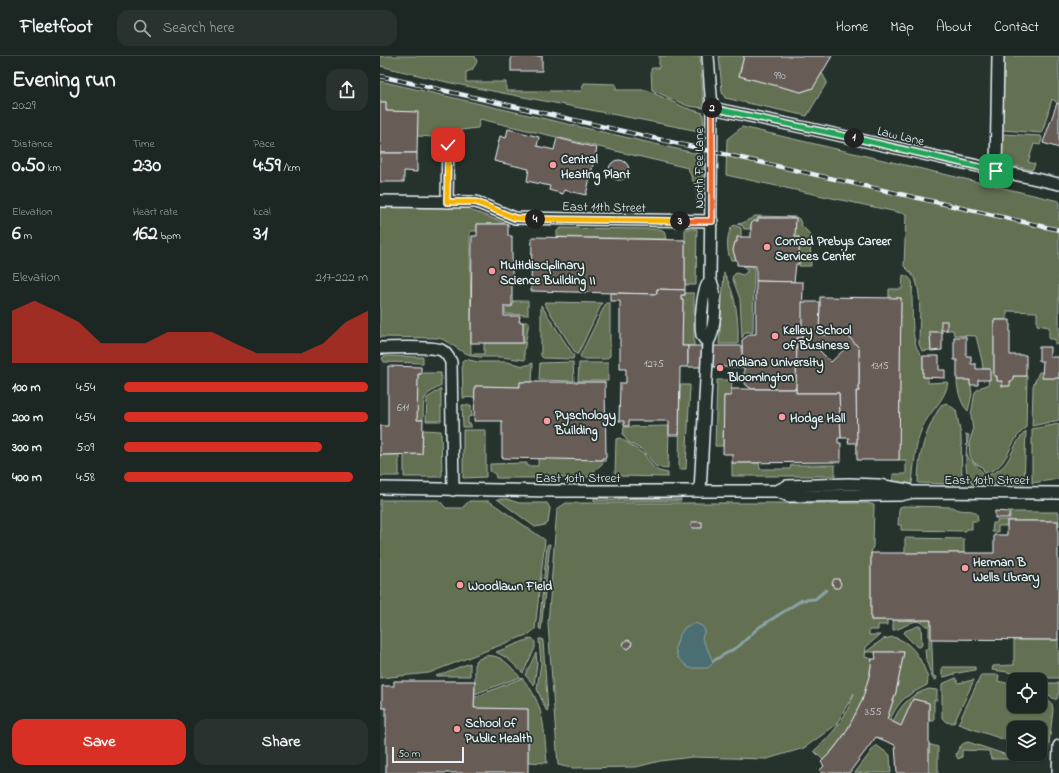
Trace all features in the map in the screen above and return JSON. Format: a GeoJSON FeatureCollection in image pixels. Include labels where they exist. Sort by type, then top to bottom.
{"type":"FeatureCollection","features":[{"type":"Feature","properties":{"kind":"street","name":"North Fee Lane"},"geometry":{"type":"LineString","coordinates":[[700,490],[708,342],[712,332],[714,297],[714,287],[710,281],[712,221],[712,108],[708,56]]}},
{"type":"Feature","properties":{"kind":"street"},"geometry":{"type":"LineString","coordinates":[[996,171],[998,56]]}},
{"type":"Feature","properties":{"kind":"street","name":"Law Lane"},"geometry":{"type":"LineString","coordinates":[[712,108],[1059,184]]}},
{"type":"Feature","properties":{"kind":"street"},"geometry":{"type":"LineString","coordinates":[[447,202],[448,139]]}},
{"type":"Feature","properties":{"kind":"street","name":"East 11th Street"},"geometry":{"type":"LineString","coordinates":[[380,201],[476,202],[515,218],[712,221]]}},
{"type":"Feature","properties":{"kind":"street"},"geometry":{"type":"LineString","coordinates":[[380,348],[442,350],[448,356],[451,362],[453,490]]}},
{"type":"Feature","properties":{"kind":"street","name":"East 10th Street"},"geometry":{"type":"LineString","coordinates":[[380,488],[453,490],[777,491],[789,496],[900,495],[914,492],[1059,493]]}},
{"type":"Feature","properties":{"kind":"street"},"geometry":{"type":"LineString","coordinates":[[1058,773],[1059,746]]}},
{"type":"Feature","properties":{"kind":"green space"},"geometry":{"type":"Polygon","coordinates":[[[380,56],[475,56],[477,62],[472,70],[466,72],[466,82],[506,82],[506,91],[581,91],[584,83],[616,84],[616,90],[647,90],[686,108],[703,113],[704,132],[451,83],[380,66],[380,56]]]}},
{"type":"Feature","properties":{"kind":"green space"},"geometry":{"type":"Polygon","coordinates":[[[659,56],[700,56],[704,108],[688,106],[652,90],[651,69],[659,68],[659,56]]]}},
{"type":"Feature","properties":{"kind":"green space"},"geometry":{"type":"Polygon","coordinates":[[[719,56],[744,56],[739,76],[801,92],[813,88],[822,73],[827,82],[807,116],[725,98],[722,92],[719,56]]]}},
{"type":"Feature","properties":{"kind":"green space"},"geometry":{"type":"Polygon","coordinates":[[[1003,56],[1059,56],[1059,104],[1052,99],[1042,133],[1002,130],[1003,56]]]}},
{"type":"Feature","properties":{"kind":"green space"},"geometry":{"type":"Polygon","coordinates":[[[380,81],[703,155],[703,188],[699,202],[697,202],[697,192],[688,168],[480,119],[478,128],[461,130],[451,138],[417,136],[417,112],[386,111],[386,102],[380,102],[380,81]]]}},
{"type":"Feature","properties":{"kind":"green space"},"geometry":{"type":"Polygon","coordinates":[[[742,127],[1059,201],[1059,344],[1055,344],[1055,339],[1049,339],[1049,327],[1037,325],[1037,312],[1007,311],[1007,320],[994,320],[994,376],[997,376],[997,381],[1002,381],[1002,386],[1009,386],[1010,381],[1013,381],[1013,376],[1027,376],[1026,428],[1015,440],[1000,465],[985,473],[982,467],[974,463],[970,456],[969,443],[973,431],[971,415],[975,392],[981,387],[988,385],[990,369],[983,369],[976,336],[954,335],[953,330],[942,330],[942,332],[930,332],[931,350],[922,351],[919,344],[920,304],[918,288],[914,277],[904,266],[906,214],[726,175],[727,139],[742,127]]]}},
{"type":"Feature","properties":{"kind":"green space"},"geometry":{"type":"Polygon","coordinates":[[[1002,134],[1041,136],[1042,139],[1040,145],[1034,144],[1028,162],[1035,164],[1033,169],[1031,170],[1004,163],[1002,158],[1002,134]]]}},
{"type":"Feature","properties":{"kind":"green space"},"geometry":{"type":"Polygon","coordinates":[[[380,205],[470,206],[470,210],[508,224],[477,224],[477,231],[470,231],[471,355],[439,338],[380,337],[380,205]]]}},
{"type":"Feature","properties":{"kind":"green space"},"geometry":{"type":"Polygon","coordinates":[[[755,216],[796,217],[799,219],[802,226],[810,234],[811,266],[799,266],[799,237],[795,237],[795,218],[758,218],[758,221],[754,221],[751,224],[751,229],[744,229],[743,226],[737,224],[743,223],[755,216]]]}},
{"type":"Feature","properties":{"kind":"green space"},"geometry":{"type":"Polygon","coordinates":[[[734,225],[741,228],[741,237],[737,237],[737,242],[735,242],[733,250],[736,260],[731,260],[728,252],[728,236],[734,225]]]}},
{"type":"Feature","properties":{"kind":"green space"},"geometry":{"type":"Polygon","coordinates":[[[561,228],[660,229],[664,231],[666,239],[557,237],[557,231],[561,228]]]}},
{"type":"Feature","properties":{"kind":"green space"},"geometry":{"type":"Polygon","coordinates":[[[685,229],[697,229],[696,285],[685,285],[685,229]]]}},
{"type":"Feature","properties":{"kind":"green space"},"geometry":{"type":"Polygon","coordinates":[[[743,266],[754,266],[753,332],[745,332],[742,338],[740,299],[732,277],[736,273],[743,275],[747,272],[747,269],[743,266]]]}},
{"type":"Feature","properties":{"kind":"green space"},"geometry":{"type":"Polygon","coordinates":[[[724,273],[736,307],[738,344],[719,344],[724,273]]]}},
{"type":"Feature","properties":{"kind":"green space"},"geometry":{"type":"Polygon","coordinates":[[[903,275],[909,277],[912,282],[914,338],[919,352],[923,356],[923,377],[928,377],[928,383],[948,382],[944,395],[922,428],[915,456],[912,484],[893,482],[893,474],[906,474],[906,460],[899,460],[901,298],[889,298],[889,289],[902,289],[903,275]]]}},
{"type":"Feature","properties":{"kind":"green space"},"geometry":{"type":"Polygon","coordinates":[[[685,293],[694,293],[694,346],[682,346],[683,300],[681,300],[681,295],[685,295],[685,293]]]}},
{"type":"Feature","properties":{"kind":"green space"},"geometry":{"type":"Polygon","coordinates":[[[514,301],[528,301],[528,315],[505,314],[505,307],[512,307],[514,301]]]}},
{"type":"Feature","properties":{"kind":"green space"},"geometry":{"type":"Polygon","coordinates":[[[544,303],[602,303],[578,354],[576,354],[544,303]]]}},
{"type":"Feature","properties":{"kind":"green space"},"geometry":{"type":"Polygon","coordinates":[[[606,303],[610,303],[610,356],[606,359],[582,359],[580,356],[606,303]]]}},
{"type":"Feature","properties":{"kind":"green space"},"geometry":{"type":"Polygon","coordinates":[[[541,305],[574,356],[573,359],[543,358],[541,356],[541,305]]]}},
{"type":"Feature","properties":{"kind":"green space"},"geometry":{"type":"Polygon","coordinates":[[[523,322],[529,322],[524,352],[525,360],[472,356],[472,354],[484,354],[484,343],[523,343],[523,322]]]}},
{"type":"Feature","properties":{"kind":"green space"},"geometry":{"type":"Polygon","coordinates":[[[384,356],[423,357],[423,363],[384,362],[382,358],[384,356]]]}},
{"type":"Feature","properties":{"kind":"green space"},"geometry":{"type":"Polygon","coordinates":[[[465,359],[478,362],[507,362],[524,366],[533,363],[532,382],[520,382],[520,387],[475,386],[475,397],[463,398],[462,361],[465,359]]]}},
{"type":"Feature","properties":{"kind":"green space"},"geometry":{"type":"Polygon","coordinates":[[[573,362],[574,381],[539,380],[540,363],[573,362]]]}},
{"type":"Feature","properties":{"kind":"green space"},"geometry":{"type":"Polygon","coordinates":[[[579,363],[608,363],[608,381],[578,381],[579,363]]]}},
{"type":"Feature","properties":{"kind":"green space"},"geometry":{"type":"Polygon","coordinates":[[[1039,372],[1043,372],[1043,378],[1059,378],[1059,420],[1032,426],[1033,386],[1039,372]]]}},
{"type":"Feature","properties":{"kind":"green space"},"geometry":{"type":"Polygon","coordinates":[[[441,373],[441,386],[425,398],[423,420],[417,420],[418,374],[441,373]]]}},
{"type":"Feature","properties":{"kind":"green space"},"geometry":{"type":"Polygon","coordinates":[[[717,380],[732,380],[731,396],[724,396],[723,446],[715,446],[717,380]]]}},
{"type":"Feature","properties":{"kind":"green space"},"geometry":{"type":"Polygon","coordinates":[[[957,380],[970,380],[972,394],[968,411],[963,405],[960,397],[957,380]]]}},
{"type":"Feature","properties":{"kind":"green space"},"geometry":{"type":"Polygon","coordinates":[[[680,385],[690,385],[686,469],[679,469],[680,385]]]}},
{"type":"Feature","properties":{"kind":"green space"},"geometry":{"type":"Polygon","coordinates":[[[441,389],[441,421],[426,421],[427,398],[441,389]]]}},
{"type":"Feature","properties":{"kind":"green space"},"geometry":{"type":"Polygon","coordinates":[[[946,403],[956,410],[961,436],[962,481],[954,484],[918,483],[919,462],[927,433],[941,405],[946,403]]]}},
{"type":"Feature","properties":{"kind":"green space"},"geometry":{"type":"Polygon","coordinates":[[[462,405],[471,405],[472,416],[468,417],[468,424],[471,424],[471,427],[463,427],[462,405]]]}},
{"type":"Feature","properties":{"kind":"green space"},"geometry":{"type":"Polygon","coordinates":[[[1059,424],[1059,479],[1032,483],[1032,429],[1059,424]]]}},
{"type":"Feature","properties":{"kind":"green space"},"geometry":{"type":"Polygon","coordinates":[[[669,426],[668,469],[655,466],[644,451],[628,442],[623,435],[624,427],[669,426]]]}},
{"type":"Feature","properties":{"kind":"green space"},"geometry":{"type":"Polygon","coordinates":[[[423,430],[441,431],[442,475],[441,477],[404,477],[404,455],[422,454],[423,430]]]}},
{"type":"Feature","properties":{"kind":"green space"},"geometry":{"type":"Polygon","coordinates":[[[463,430],[486,430],[486,477],[463,478],[463,430]]]}},
{"type":"Feature","properties":{"kind":"green space"},"geometry":{"type":"Polygon","coordinates":[[[1026,431],[1024,484],[986,484],[985,476],[995,472],[1006,463],[1020,438],[1026,431]]]}},
{"type":"Feature","properties":{"kind":"green space"},"geometry":{"type":"Polygon","coordinates":[[[966,434],[969,435],[967,443],[968,457],[983,473],[983,484],[972,484],[969,478],[966,466],[966,434]]]}},
{"type":"Feature","properties":{"kind":"green space"},"geometry":{"type":"Polygon","coordinates":[[[620,438],[644,454],[654,468],[668,473],[668,477],[615,476],[616,439],[620,438]]]}},
{"type":"Feature","properties":{"kind":"green space"},"geometry":{"type":"Polygon","coordinates":[[[380,455],[399,455],[399,476],[380,476],[380,455]]]}},
{"type":"Feature","properties":{"kind":"green space"},"geometry":{"type":"Polygon","coordinates":[[[538,458],[606,460],[587,478],[496,478],[495,474],[490,471],[490,464],[527,463],[527,466],[538,466],[538,458]]]}},
{"type":"Feature","properties":{"kind":"green space"},"geometry":{"type":"Polygon","coordinates":[[[732,463],[759,463],[760,469],[790,469],[791,465],[835,465],[835,476],[732,476],[732,463]]]}},
{"type":"Feature","properties":{"kind":"green space"},"geometry":{"type":"Polygon","coordinates":[[[594,498],[681,499],[681,501],[594,501],[594,498]]]}},
{"type":"Feature","properties":{"kind":"green space"},"geometry":{"type":"Polygon","coordinates":[[[497,499],[507,499],[519,503],[547,503],[550,508],[548,523],[535,527],[497,499]]]}},
{"type":"Feature","properties":{"kind":"green space","name":"Woodlawn Field"},"geometry":{"type":"Polygon","coordinates":[[[380,500],[439,500],[446,508],[462,508],[469,501],[489,501],[545,540],[535,629],[529,634],[429,673],[380,678],[380,500]]]}},
{"type":"Feature","properties":{"kind":"green space"},"geometry":{"type":"Polygon","coordinates":[[[566,503],[867,503],[874,505],[873,546],[871,553],[871,620],[887,620],[887,625],[878,625],[878,630],[869,630],[869,635],[880,635],[866,647],[865,657],[872,659],[866,687],[856,714],[849,726],[833,749],[823,760],[814,751],[827,739],[843,718],[854,693],[836,725],[804,748],[767,759],[692,757],[660,761],[636,767],[571,768],[558,765],[548,624],[557,509],[566,503]]]}},
{"type":"Feature","properties":{"kind":"green space"},"geometry":{"type":"Polygon","coordinates":[[[900,507],[953,507],[960,510],[974,512],[977,514],[978,521],[972,521],[972,529],[966,529],[966,531],[901,530],[901,525],[898,525],[899,511],[900,507]]]}},
{"type":"Feature","properties":{"kind":"green space"},"geometry":{"type":"Polygon","coordinates":[[[1010,512],[1059,512],[1059,526],[1058,521],[1007,521],[1007,526],[998,526],[998,532],[992,532],[993,523],[997,523],[997,520],[1010,520],[1010,512]]]}},
{"type":"Feature","properties":{"kind":"green space"},"geometry":{"type":"Polygon","coordinates":[[[905,538],[964,539],[964,553],[905,553],[905,538]]]}},
{"type":"Feature","properties":{"kind":"green space"},"geometry":{"type":"Polygon","coordinates":[[[549,544],[541,630],[539,628],[547,545],[549,544]]]}},
{"type":"Feature","properties":{"kind":"green space"},"geometry":{"type":"Polygon","coordinates":[[[893,620],[931,620],[933,676],[937,677],[936,680],[932,677],[926,660],[925,649],[929,649],[929,626],[926,626],[918,621],[893,630],[893,620]]]}},
{"type":"Feature","properties":{"kind":"green space"},"geometry":{"type":"Polygon","coordinates":[[[921,626],[922,645],[920,647],[917,647],[904,634],[905,631],[921,626]]]}},
{"type":"Feature","properties":{"kind":"green space"},"geometry":{"type":"Polygon","coordinates":[[[893,637],[909,645],[917,654],[923,664],[928,681],[927,685],[909,695],[901,702],[890,720],[887,719],[896,692],[904,652],[866,652],[883,639],[893,637]]]}},
{"type":"Feature","properties":{"kind":"green space"},"geometry":{"type":"Polygon","coordinates":[[[532,638],[535,642],[535,648],[523,673],[507,658],[496,652],[532,638]]]}},
{"type":"Feature","properties":{"kind":"green space"},"geometry":{"type":"Polygon","coordinates":[[[539,639],[542,639],[543,641],[548,711],[546,710],[537,689],[541,663],[539,639]]]}},
{"type":"Feature","properties":{"kind":"green space"},"geometry":{"type":"Polygon","coordinates":[[[1014,640],[1058,640],[1059,678],[1047,678],[1047,673],[1011,673],[992,670],[993,666],[1014,665],[1014,640]]]}},
{"type":"Feature","properties":{"kind":"green space"},"geometry":{"type":"Polygon","coordinates":[[[536,653],[537,663],[534,685],[525,675],[536,653]]]}},
{"type":"Feature","properties":{"kind":"green space"},"geometry":{"type":"Polygon","coordinates":[[[485,656],[501,659],[520,677],[475,694],[475,661],[485,656]]]}},
{"type":"Feature","properties":{"kind":"green space"},"geometry":{"type":"Polygon","coordinates":[[[470,663],[470,676],[436,676],[470,663]]]}},
{"type":"Feature","properties":{"kind":"green space"},"geometry":{"type":"Polygon","coordinates":[[[942,667],[975,667],[975,670],[944,677],[942,676],[942,667]]]}},
{"type":"Feature","properties":{"kind":"green space"},"geometry":{"type":"Polygon","coordinates":[[[981,675],[999,675],[998,681],[1007,683],[1007,713],[1047,713],[1047,700],[1052,704],[1053,710],[1048,753],[1047,721],[1007,721],[1007,741],[958,724],[981,675]]]}},
{"type":"Feature","properties":{"kind":"green space"},"geometry":{"type":"Polygon","coordinates":[[[522,678],[530,688],[539,707],[544,729],[547,763],[528,762],[528,709],[474,708],[475,697],[522,678]]]}},
{"type":"Feature","properties":{"kind":"green space"},"geometry":{"type":"Polygon","coordinates":[[[956,678],[958,683],[974,680],[954,723],[946,722],[942,718],[942,684],[956,678]]]}},
{"type":"Feature","properties":{"kind":"green space"},"geometry":{"type":"Polygon","coordinates":[[[1047,683],[1059,683],[1057,699],[1054,699],[1047,694],[1047,683]]]}},
{"type":"Feature","properties":{"kind":"green space"},"geometry":{"type":"Polygon","coordinates":[[[929,689],[937,690],[937,700],[934,700],[934,721],[929,721],[929,703],[913,699],[901,726],[893,722],[899,710],[907,701],[917,694],[929,689]]]}},
{"type":"Feature","properties":{"kind":"green space"},"geometry":{"type":"Polygon","coordinates":[[[968,742],[1007,755],[1007,759],[991,759],[989,751],[962,750],[962,757],[958,759],[956,755],[963,744],[968,742]]]}},
{"type":"Feature","properties":{"kind":"green space"},"geometry":{"type":"Polygon","coordinates":[[[928,744],[938,747],[938,773],[929,773],[928,744]]]}},
{"type":"Feature","properties":{"kind":"green space"},"geometry":{"type":"Polygon","coordinates":[[[876,745],[890,755],[891,773],[855,773],[876,745]]]}},
{"type":"Feature","properties":{"kind":"water"},"geometry":{"type":"Polygon","coordinates":[[[695,623],[702,626],[705,630],[702,638],[713,661],[708,668],[689,668],[678,658],[675,648],[679,636],[685,627],[695,623]]]}},
{"type":"Feature","properties":{"kind":"building"},"geometry":{"type":"Polygon","coordinates":[[[511,56],[542,56],[542,71],[511,71],[511,56]]]}},
{"type":"Feature","properties":{"kind":"building"},"geometry":{"type":"Polygon","coordinates":[[[744,56],[832,56],[813,88],[801,92],[739,76],[744,56]]]}},
{"type":"Feature","properties":{"kind":"building"},"geometry":{"type":"Polygon","coordinates":[[[380,102],[386,102],[386,111],[418,112],[417,153],[380,153],[380,102]]]}},
{"type":"Feature","properties":{"kind":"building"},"geometry":{"type":"Polygon","coordinates":[[[1057,103],[1059,104],[1059,148],[1043,143],[1057,103]]]}},
{"type":"Feature","properties":{"kind":"building","name":"Central Heating Plant"},"geometry":{"type":"Polygon","coordinates":[[[508,129],[539,137],[537,146],[554,150],[557,138],[597,148],[586,195],[564,190],[563,194],[549,190],[550,186],[527,181],[529,169],[494,161],[500,136],[506,138],[508,129]]]}},
{"type":"Feature","properties":{"kind":"building"},"geometry":{"type":"Polygon","coordinates":[[[380,153],[417,153],[417,172],[404,171],[404,182],[380,182],[380,153]]]}},
{"type":"Feature","properties":{"kind":"building"},"geometry":{"type":"Polygon","coordinates":[[[619,160],[626,163],[629,170],[626,177],[619,180],[612,177],[609,170],[612,163],[619,160]]]}},
{"type":"Feature","properties":{"kind":"building","name":"Conrad Prebys Career Services Center"},"geometry":{"type":"Polygon","coordinates":[[[758,218],[796,218],[795,237],[799,237],[799,264],[796,264],[794,282],[756,281],[756,266],[737,265],[737,260],[733,250],[735,242],[737,242],[737,237],[751,237],[751,224],[754,221],[758,221],[758,218]]]}},
{"type":"Feature","properties":{"kind":"building","name":"Multidisciplinary Science Building II"},"geometry":{"type":"Polygon","coordinates":[[[477,224],[508,224],[508,236],[512,236],[512,306],[504,306],[504,316],[520,316],[519,322],[523,322],[523,343],[471,343],[472,236],[477,236],[477,224]]]}},
{"type":"Feature","properties":{"kind":"building"},"geometry":{"type":"Polygon","coordinates":[[[532,237],[685,240],[685,290],[657,289],[657,294],[531,291],[532,237]]]}},
{"type":"Feature","properties":{"kind":"building","name":"Kelley School of Business"},"geometry":{"type":"Polygon","coordinates":[[[756,281],[803,282],[802,338],[797,338],[796,389],[752,389],[746,385],[744,381],[744,367],[742,367],[742,340],[750,334],[756,334],[756,281]]]}},
{"type":"Feature","properties":{"kind":"building"},"geometry":{"type":"Polygon","coordinates":[[[657,289],[685,290],[685,295],[681,295],[681,300],[683,300],[682,346],[688,346],[688,367],[680,367],[679,435],[669,435],[669,421],[629,421],[629,426],[624,426],[624,421],[619,421],[620,383],[626,383],[626,369],[620,369],[620,301],[610,301],[610,293],[657,294],[657,289]]]}},
{"type":"Feature","properties":{"kind":"building"},"geometry":{"type":"Polygon","coordinates":[[[820,297],[901,298],[899,460],[857,460],[856,391],[859,391],[859,348],[847,335],[819,335],[820,297]]]}},
{"type":"Feature","properties":{"kind":"building"},"geometry":{"type":"Polygon","coordinates":[[[802,302],[820,302],[819,335],[847,335],[859,348],[859,391],[856,391],[857,443],[848,443],[849,438],[841,438],[839,393],[796,393],[797,338],[802,338],[802,302]],[[819,345],[819,350],[831,362],[849,345],[819,345]]]}},
{"type":"Feature","properties":{"kind":"building"},"geometry":{"type":"Polygon","coordinates":[[[994,320],[1010,320],[1010,355],[1026,355],[1026,376],[1013,376],[1013,381],[1010,381],[1010,386],[1002,386],[1002,381],[997,381],[997,376],[994,376],[994,320]]]}},
{"type":"Feature","properties":{"kind":"building"},"geometry":{"type":"Polygon","coordinates":[[[941,321],[947,321],[947,330],[941,330],[941,321]]]}},
{"type":"Feature","properties":{"kind":"building"},"geometry":{"type":"Polygon","coordinates":[[[930,332],[942,332],[942,350],[931,351],[930,332]]]}},
{"type":"Feature","properties":{"kind":"building"},"geometry":{"type":"Polygon","coordinates":[[[954,337],[966,337],[966,356],[971,356],[971,364],[976,364],[976,369],[990,369],[990,380],[978,380],[978,385],[970,385],[970,380],[957,380],[957,360],[954,360],[954,337]]]}},
{"type":"Feature","properties":{"kind":"building"},"geometry":{"type":"Polygon","coordinates":[[[688,346],[742,346],[742,367],[688,367],[688,346]]]}},
{"type":"Feature","properties":{"kind":"building"},"geometry":{"type":"Polygon","coordinates":[[[1039,347],[1050,347],[1050,357],[1059,357],[1059,378],[1042,378],[1043,361],[1039,361],[1039,347]]]}},
{"type":"Feature","properties":{"kind":"building"},"geometry":{"type":"Polygon","coordinates":[[[923,356],[939,356],[939,370],[945,370],[945,378],[923,377],[923,356]]]}},
{"type":"Feature","properties":{"kind":"building"},"geometry":{"type":"Polygon","coordinates":[[[388,366],[421,367],[421,374],[418,374],[417,420],[423,420],[422,454],[380,455],[380,426],[388,426],[388,366]]]}},
{"type":"Feature","properties":{"kind":"building","name":"Pyschology Building"},"geometry":{"type":"Polygon","coordinates":[[[520,382],[605,382],[606,458],[602,458],[602,460],[502,458],[502,421],[474,421],[475,386],[520,387],[520,382]]]}},
{"type":"Feature","properties":{"kind":"building","name":"Hodge Hall"},"geometry":{"type":"Polygon","coordinates":[[[731,389],[796,389],[796,393],[839,393],[841,438],[838,438],[838,443],[841,443],[841,462],[732,463],[732,454],[723,454],[724,396],[731,396],[731,389]]]}},
{"type":"Feature","properties":{"kind":"building"},"geometry":{"type":"Polygon","coordinates":[[[995,511],[1009,512],[1009,518],[995,518],[995,511]]]}},
{"type":"Feature","properties":{"kind":"building","name":"Herman B Wells Library"},"geometry":{"type":"Polygon","coordinates":[[[1007,521],[1058,521],[1058,640],[931,639],[931,620],[871,620],[871,553],[994,553],[994,535],[1007,535],[1007,521]]]}},
{"type":"Feature","properties":{"kind":"building"},"geometry":{"type":"Polygon","coordinates":[[[691,522],[702,522],[702,528],[692,528],[691,522]]]}},
{"type":"Feature","properties":{"kind":"building"},"geometry":{"type":"Polygon","coordinates":[[[834,579],[839,579],[841,584],[839,588],[834,588],[832,583],[834,579]]]}},
{"type":"Feature","properties":{"kind":"building"},"geometry":{"type":"Polygon","coordinates":[[[628,640],[632,642],[631,647],[627,649],[623,646],[624,642],[628,640]]]}},
{"type":"Feature","properties":{"kind":"building"},"geometry":{"type":"Polygon","coordinates":[[[875,652],[904,652],[896,692],[887,719],[901,726],[913,699],[929,703],[929,773],[897,773],[895,745],[876,737],[849,773],[821,773],[820,770],[824,766],[821,762],[833,750],[845,734],[862,701],[870,673],[872,659],[876,659],[875,652]]]}},
{"type":"Feature","properties":{"kind":"building","name":"School of Public Health"},"geometry":{"type":"Polygon","coordinates":[[[394,681],[475,681],[474,708],[528,709],[528,773],[386,773],[386,708],[382,708],[382,686],[394,686],[394,681]]]}},
{"type":"Feature","properties":{"kind":"waterway"},"geometry":{"type":"LineString","coordinates":[[713,661],[739,646],[758,628],[802,600],[815,599],[826,590]]}},
{"type":"Feature","properties":{"kind":"railway"},"geometry":{"type":"LineString","coordinates":[[380,76],[1059,230]]}},
{"type":"Feature","properties":{"kind":"place","name":"Central Heating Plant"},"geometry":{"type":"Point","coordinates":[553,165]}},
{"type":"Feature","properties":{"kind":"place","name":"Conrad Prebys Career Services Center"},"geometry":{"type":"Point","coordinates":[767,247]}},
{"type":"Feature","properties":{"kind":"place","name":"Multidisciplinary Science Building II"},"geometry":{"type":"Point","coordinates":[492,271]}},
{"type":"Feature","properties":{"kind":"place","name":"Kelley School of Business"},"geometry":{"type":"Point","coordinates":[775,336]}},
{"type":"Feature","properties":{"kind":"place","name":"Indiana University Bloomington"},"geometry":{"type":"Point","coordinates":[720,368]}},
{"type":"Feature","properties":{"kind":"place","name":"Hodge Hall"},"geometry":{"type":"Point","coordinates":[782,417]}},
{"type":"Feature","properties":{"kind":"place","name":"Pyschology Building"},"geometry":{"type":"Point","coordinates":[547,421]}},
{"type":"Feature","properties":{"kind":"place","name":"Herman B Wells Library"},"geometry":{"type":"Point","coordinates":[965,568]}},
{"type":"Feature","properties":{"kind":"place","name":"Woodlawn Field"},"geometry":{"type":"Point","coordinates":[460,585]}},
{"type":"Feature","properties":{"kind":"place","name":"School of Public Health"},"geometry":{"type":"Point","coordinates":[457,729]}},
{"type":"Feature","properties":{"kind":"route"},"geometry":{"type":"LineString","coordinates":[[448,145],[447,202],[476,202],[515,218],[712,221],[712,108],[996,171]]}}]}
